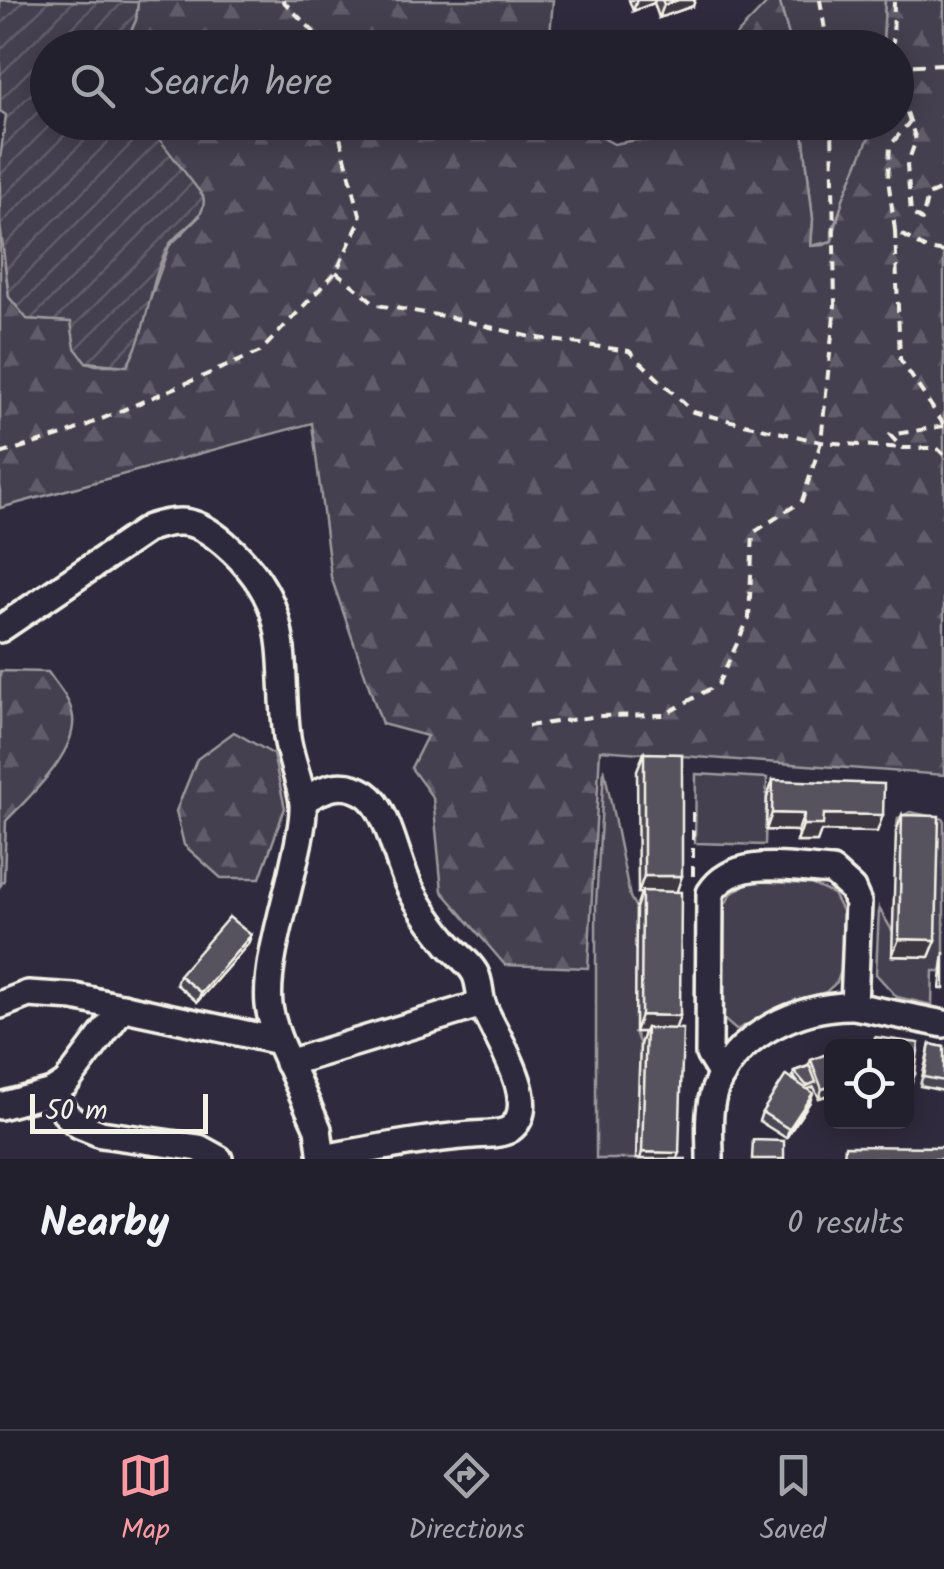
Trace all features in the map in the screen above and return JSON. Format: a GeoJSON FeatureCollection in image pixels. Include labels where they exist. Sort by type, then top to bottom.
{"type":"FeatureCollection","features":[{"type":"Feature","properties":{"kind":"street"},"geometry":{"type":"LineString","coordinates":[[0,628],[148,528],[174,520],[196,524],[238,555],[265,586],[275,609],[290,758],[303,801],[269,980],[269,1006],[284,1052],[318,1129],[322,1158],[510,1129],[522,1105],[505,1047],[482,1004],[473,970],[448,944],[412,893],[380,808],[353,787],[335,785],[303,801]]}},
{"type":"Feature","properties":{"kind":"street"},"geometry":{"type":"LineString","coordinates":[[722,1075],[709,1054],[710,893],[726,875],[752,866],[832,870],[842,877],[858,903],[854,1006]]}},
{"type":"Feature","properties":{"kind":"street"},"geometry":{"type":"LineString","coordinates":[[0,1005],[28,994],[47,994],[123,1008],[284,1052],[482,1004]]}},
{"type":"Feature","properties":{"kind":"street"},"geometry":{"type":"LineString","coordinates":[[710,1159],[710,1108],[722,1075],[759,1034],[780,1021],[815,1009],[854,1006],[944,1024]]}},
{"type":"Feature","properties":{"kind":"street"},"geometry":{"type":"LineString","coordinates":[[0,1106],[52,1092],[66,1083],[123,1008]]}},
{"type":"Feature","properties":{"kind":"street"},"geometry":{"type":"LineString","coordinates":[[52,1092],[79,1125],[101,1134],[199,1148],[219,1159]]}},
{"type":"Feature","properties":{"kind":"path"},"geometry":{"type":"LineString","coordinates":[[282,0],[312,30]]}},
{"type":"Feature","properties":{"kind":"path"},"geometry":{"type":"LineString","coordinates":[[820,0],[825,30]]}},
{"type":"Feature","properties":{"kind":"path"},"geometry":{"type":"LineString","coordinates":[[893,30],[894,0]]}},
{"type":"Feature","properties":{"kind":"path"},"geometry":{"type":"LineString","coordinates":[[914,65],[944,64]]}},
{"type":"Feature","properties":{"kind":"path"},"geometry":{"type":"LineString","coordinates":[[914,133],[916,140],[907,165],[911,214],[922,220],[928,195],[944,188]]}},
{"type":"Feature","properties":{"kind":"path"},"geometry":{"type":"LineString","coordinates":[[0,454],[66,434],[260,352],[336,272],[361,220],[341,140]]}},
{"type":"Feature","properties":{"kind":"path"},"geometry":{"type":"LineString","coordinates":[[528,726],[598,716],[664,715],[718,684],[749,618],[753,533],[802,501],[821,442],[835,305],[832,140]]}},
{"type":"Feature","properties":{"kind":"path"},"geometry":{"type":"LineString","coordinates":[[895,140],[890,146],[888,179],[895,230],[900,359],[944,426],[890,434],[902,448]]}},
{"type":"Feature","properties":{"kind":"path"},"geometry":{"type":"LineString","coordinates":[[895,230],[924,248],[944,252]]}},
{"type":"Feature","properties":{"kind":"path"},"geometry":{"type":"LineString","coordinates":[[336,272],[376,304],[531,337],[629,351],[693,412],[821,442],[937,448],[944,456]]}},
{"type":"Feature","properties":{"kind":"path"},"geometry":{"type":"LineString","coordinates":[[693,806],[692,874],[710,893]]}},
{"type":"Feature","properties":{"kind":"green space"},"geometry":{"type":"Polygon","coordinates":[[[0,0],[138,2],[132,30],[30,30],[30,140],[160,140],[203,196],[202,211],[169,245],[162,259],[140,336],[127,366],[86,362],[75,348],[71,322],[27,319],[9,297],[0,224],[0,159],[6,115],[0,111],[0,0]]]}},
{"type":"Feature","properties":{"kind":"green space"},"geometry":{"type":"Polygon","coordinates":[[[138,0],[553,0],[550,30],[132,30],[138,0]]]}},
{"type":"Feature","properties":{"kind":"green space"},"geometry":{"type":"Polygon","coordinates":[[[770,0],[779,0],[787,30],[741,30],[770,0]]]}},
{"type":"Feature","properties":{"kind":"green space"},"geometry":{"type":"Polygon","coordinates":[[[779,0],[885,0],[884,30],[787,30],[779,0]]]}},
{"type":"Feature","properties":{"kind":"green space"},"geometry":{"type":"Polygon","coordinates":[[[885,0],[944,0],[944,775],[600,750],[588,968],[505,965],[442,891],[433,798],[411,768],[427,736],[382,724],[331,577],[312,423],[0,508],[0,224],[9,297],[28,319],[71,322],[86,362],[96,365],[127,365],[169,246],[200,216],[140,140],[607,140],[614,144],[636,140],[804,140],[813,219],[811,246],[824,245],[832,241],[843,199],[868,140],[914,140],[914,30],[884,30],[885,0]]]}},
{"type":"Feature","properties":{"kind":"green space"},"geometry":{"type":"Polygon","coordinates":[[[804,140],[868,140],[832,231],[832,241],[811,246],[813,219],[804,140]]]}},
{"type":"Feature","properties":{"kind":"green space"},"geometry":{"type":"Polygon","coordinates":[[[0,671],[48,672],[68,702],[73,726],[62,756],[6,821],[4,880],[0,886],[0,671]]]}},
{"type":"Feature","properties":{"kind":"green space"},"geometry":{"type":"Polygon","coordinates":[[[234,732],[273,754],[285,808],[260,878],[221,878],[184,845],[176,811],[197,759],[234,732]]]}},
{"type":"Feature","properties":{"kind":"green space"},"geometry":{"type":"Polygon","coordinates":[[[604,768],[630,897],[636,908],[635,1032],[640,1045],[636,1159],[596,1159],[596,904],[604,768]]]}},
{"type":"Feature","properties":{"kind":"green space"},"geometry":{"type":"Polygon","coordinates":[[[696,774],[767,778],[765,845],[695,843],[696,774]]]}},
{"type":"Feature","properties":{"kind":"green space"},"geometry":{"type":"Polygon","coordinates":[[[910,812],[944,819],[944,956],[941,971],[933,971],[932,1005],[897,997],[876,974],[879,908],[893,932],[893,956],[929,956],[932,833],[896,832],[898,818],[910,812]]]}},
{"type":"Feature","properties":{"kind":"green space"},"geometry":{"type":"Polygon","coordinates":[[[750,881],[811,884],[833,894],[843,913],[842,968],[837,982],[826,992],[794,1001],[736,1030],[721,1017],[720,913],[731,894],[750,881]]]}},
{"type":"Feature","properties":{"kind":"building"},"geometry":{"type":"Polygon","coordinates":[[[644,753],[682,754],[682,876],[644,876],[644,753]]]}},
{"type":"Feature","properties":{"kind":"building"},"geometry":{"type":"Polygon","coordinates":[[[773,780],[884,784],[883,815],[824,814],[823,825],[803,825],[804,814],[772,813],[773,780]]]}},
{"type":"Feature","properties":{"kind":"building"},"geometry":{"type":"Polygon","coordinates":[[[902,815],[939,816],[936,940],[899,939],[902,815]]]}},
{"type":"Feature","properties":{"kind":"building"},"geometry":{"type":"Polygon","coordinates":[[[642,891],[681,892],[680,1016],[641,1015],[642,891]]]}},
{"type":"Feature","properties":{"kind":"building"},"geometry":{"type":"Polygon","coordinates":[[[229,917],[251,935],[201,993],[179,975],[229,917]]]}},
{"type":"Feature","properties":{"kind":"building"},"geometry":{"type":"Polygon","coordinates":[[[646,1028],[683,1029],[679,1153],[642,1152],[646,1028]]]}},
{"type":"Feature","properties":{"kind":"building"},"geometry":{"type":"Polygon","coordinates":[[[914,1042],[919,1043],[914,1074],[914,1042]]]}},
{"type":"Feature","properties":{"kind":"building"},"geometry":{"type":"Polygon","coordinates":[[[930,1044],[944,1047],[944,1081],[924,1077],[930,1044]]]}},
{"type":"Feature","properties":{"kind":"building"},"geometry":{"type":"Polygon","coordinates":[[[824,1055],[824,1088],[822,1089],[811,1060],[824,1055]]]}},
{"type":"Feature","properties":{"kind":"building"},"geometry":{"type":"Polygon","coordinates":[[[810,1066],[816,1082],[807,1086],[794,1071],[810,1066]]]}},
{"type":"Feature","properties":{"kind":"building"},"geometry":{"type":"Polygon","coordinates":[[[786,1075],[813,1093],[789,1129],[762,1112],[786,1075]]]}},
{"type":"Feature","properties":{"kind":"building"},"geometry":{"type":"Polygon","coordinates":[[[753,1140],[784,1141],[784,1159],[752,1159],[753,1140]]]}},
{"type":"Feature","properties":{"kind":"building"},"geometry":{"type":"Polygon","coordinates":[[[845,1146],[944,1147],[944,1159],[844,1159],[845,1146]]]}}]}
